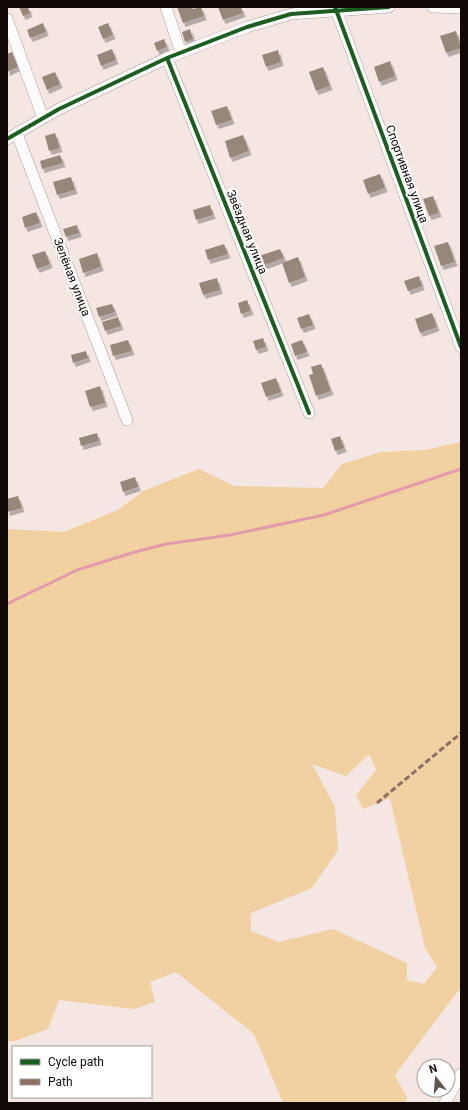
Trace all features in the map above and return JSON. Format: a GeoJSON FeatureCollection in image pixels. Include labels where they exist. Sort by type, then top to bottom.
{"type":"FeatureCollection","features":[{"type":"Feature","properties":{"kind":"street"},"geometry":{"type":"LineString","coordinates":[[166,7],[181,53]]}},
{"type":"Feature","properties":{"kind":"street"},"geometry":{"type":"LineString","coordinates":[[12,136],[59,108],[167,58],[247,27],[291,14],[336,9],[389,7]]}},
{"type":"Feature","properties":{"kind":"street"},"geometry":{"type":"LineString","coordinates":[[433,7],[461,8]]}},
{"type":"Feature","properties":{"kind":"street","name":"Спортивная улица"},"geometry":{"type":"LineString","coordinates":[[336,9],[461,347]]}},
{"type":"Feature","properties":{"kind":"street"},"geometry":{"type":"LineString","coordinates":[[7,20],[43,118]]}},
{"type":"Feature","properties":{"kind":"street","name":"Звёздная улица"},"geometry":{"type":"LineString","coordinates":[[167,58],[309,413]]}},
{"type":"Feature","properties":{"kind":"street","name":"Зелёная улица"},"geometry":{"type":"LineString","coordinates":[[12,136],[127,420]]}},
{"type":"Feature","properties":{"kind":"street"},"geometry":{"type":"LineString","coordinates":[[445,1103],[461,1074]]}},
{"type":"Feature","properties":{"kind":"shaded area"},"geometry":{"type":"Polygon","coordinates":[[[461,442],[461,987],[395,1075],[407,1098],[405,1103],[283,1103],[254,1034],[176,972],[150,982],[155,1002],[135,1009],[59,1000],[48,1029],[15,1041],[7,1041],[7,529],[64,532],[118,510],[143,491],[199,469],[234,486],[323,488],[342,464],[381,452],[425,450],[461,442]],[[369,754],[346,776],[312,764],[335,807],[338,850],[312,888],[251,913],[251,931],[279,942],[333,929],[407,963],[407,980],[424,984],[437,967],[425,948],[390,798],[363,809],[356,795],[376,770],[369,754]]]}},
{"type":"Feature","properties":{"kind":"building"},"geometry":{"type":"Polygon","coordinates":[[[19,7],[28,7],[30,13],[23,16],[19,7]]]}},
{"type":"Feature","properties":{"kind":"building"},"geometry":{"type":"Polygon","coordinates":[[[177,7],[192,7],[193,9],[201,7],[204,16],[183,23],[177,7]]]}},
{"type":"Feature","properties":{"kind":"building"},"geometry":{"type":"Polygon","coordinates":[[[218,7],[241,7],[243,13],[223,20],[218,7]]]}},
{"type":"Feature","properties":{"kind":"building"},"geometry":{"type":"Polygon","coordinates":[[[43,23],[46,32],[30,38],[27,30],[43,23]]]}},
{"type":"Feature","properties":{"kind":"building"},"geometry":{"type":"Polygon","coordinates":[[[108,23],[113,35],[103,39],[98,27],[108,23]]]}},
{"type":"Feature","properties":{"kind":"building"},"geometry":{"type":"Polygon","coordinates":[[[190,29],[193,39],[185,42],[182,32],[190,29]]]}},
{"type":"Feature","properties":{"kind":"building"},"geometry":{"type":"Polygon","coordinates":[[[456,31],[461,48],[446,53],[440,36],[456,31]]]}},
{"type":"Feature","properties":{"kind":"building"},"geometry":{"type":"Polygon","coordinates":[[[164,39],[167,47],[157,51],[154,43],[164,39]]]}},
{"type":"Feature","properties":{"kind":"building"},"geometry":{"type":"Polygon","coordinates":[[[112,49],[116,60],[101,66],[97,55],[112,49]]]}},
{"type":"Feature","properties":{"kind":"building"},"geometry":{"type":"Polygon","coordinates":[[[278,50],[281,62],[266,67],[262,55],[278,50]]]}},
{"type":"Feature","properties":{"kind":"building"},"geometry":{"type":"Polygon","coordinates":[[[12,52],[18,67],[7,72],[7,54],[12,52]]]}},
{"type":"Feature","properties":{"kind":"building"},"geometry":{"type":"Polygon","coordinates":[[[390,61],[395,76],[379,82],[374,67],[390,61]]]}},
{"type":"Feature","properties":{"kind":"building"},"geometry":{"type":"Polygon","coordinates":[[[323,67],[330,86],[316,91],[309,72],[323,67]]]}},
{"type":"Feature","properties":{"kind":"building"},"geometry":{"type":"Polygon","coordinates":[[[55,72],[60,84],[47,90],[42,77],[55,72]]]}},
{"type":"Feature","properties":{"kind":"building"},"geometry":{"type":"Polygon","coordinates":[[[227,106],[232,120],[216,125],[211,111],[227,106]]]}},
{"type":"Feature","properties":{"kind":"building"},"geometry":{"type":"Polygon","coordinates":[[[55,133],[60,148],[49,151],[45,136],[55,133]]]}},
{"type":"Feature","properties":{"kind":"building"},"geometry":{"type":"Polygon","coordinates":[[[243,135],[249,151],[230,158],[225,141],[243,135]]]}},
{"type":"Feature","properties":{"kind":"building"},"geometry":{"type":"Polygon","coordinates":[[[60,155],[63,163],[42,169],[40,161],[60,155]]]}},
{"type":"Feature","properties":{"kind":"building"},"geometry":{"type":"Polygon","coordinates":[[[380,174],[385,188],[368,194],[363,180],[380,174]]]}},
{"type":"Feature","properties":{"kind":"building"},"geometry":{"type":"Polygon","coordinates":[[[71,177],[75,190],[57,195],[53,182],[71,177]]]}},
{"type":"Feature","properties":{"kind":"building"},"geometry":{"type":"Polygon","coordinates":[[[433,196],[439,213],[429,216],[423,199],[433,196]]]}},
{"type":"Feature","properties":{"kind":"building"},"geometry":{"type":"Polygon","coordinates":[[[210,205],[213,215],[196,220],[193,210],[210,205]]]}},
{"type":"Feature","properties":{"kind":"building"},"geometry":{"type":"Polygon","coordinates":[[[36,212],[40,223],[25,228],[22,217],[36,212]]]}},
{"type":"Feature","properties":{"kind":"building"},"geometry":{"type":"Polygon","coordinates":[[[77,225],[79,233],[66,237],[63,229],[77,225]]]}},
{"type":"Feature","properties":{"kind":"building"},"geometry":{"type":"Polygon","coordinates":[[[448,242],[455,262],[441,266],[434,246],[448,242]]]}},
{"type":"Feature","properties":{"kind":"building"},"geometry":{"type":"Polygon","coordinates":[[[224,244],[228,254],[208,260],[205,250],[224,244]]]}},
{"type":"Feature","properties":{"kind":"building"},"geometry":{"type":"Polygon","coordinates":[[[280,249],[284,258],[262,266],[259,256],[280,249]]]}},
{"type":"Feature","properties":{"kind":"building"},"geometry":{"type":"Polygon","coordinates":[[[45,251],[50,264],[37,269],[32,255],[45,251]]]}},
{"type":"Feature","properties":{"kind":"building"},"geometry":{"type":"Polygon","coordinates":[[[97,253],[101,267],[83,273],[79,259],[97,253]]]}},
{"type":"Feature","properties":{"kind":"building"},"geometry":{"type":"Polygon","coordinates":[[[298,257],[305,277],[289,283],[282,263],[298,257]]]}},
{"type":"Feature","properties":{"kind":"building"},"geometry":{"type":"Polygon","coordinates":[[[419,276],[422,286],[408,291],[404,281],[419,276]]]}},
{"type":"Feature","properties":{"kind":"building"},"geometry":{"type":"Polygon","coordinates":[[[217,278],[220,290],[203,295],[199,283],[217,278]]]}},
{"type":"Feature","properties":{"kind":"building"},"geometry":{"type":"Polygon","coordinates":[[[247,300],[251,311],[241,314],[238,303],[247,300]]]}},
{"type":"Feature","properties":{"kind":"building"},"geometry":{"type":"Polygon","coordinates":[[[112,304],[115,312],[99,317],[96,308],[112,304]]]}},
{"type":"Feature","properties":{"kind":"building"},"geometry":{"type":"Polygon","coordinates":[[[432,313],[437,327],[420,333],[415,319],[432,313]]]}},
{"type":"Feature","properties":{"kind":"building"},"geometry":{"type":"Polygon","coordinates":[[[309,314],[313,325],[301,329],[297,318],[309,314]]]}},
{"type":"Feature","properties":{"kind":"building"},"geometry":{"type":"Polygon","coordinates":[[[118,317],[121,326],[105,331],[102,322],[118,317]]]}},
{"type":"Feature","properties":{"kind":"building"},"geometry":{"type":"Polygon","coordinates":[[[263,338],[266,347],[256,350],[253,341],[263,338]]]}},
{"type":"Feature","properties":{"kind":"building"},"geometry":{"type":"Polygon","coordinates":[[[128,340],[132,351],[113,356],[110,345],[128,340]]]}},
{"type":"Feature","properties":{"kind":"building"},"geometry":{"type":"Polygon","coordinates":[[[302,340],[307,352],[295,356],[291,344],[302,340]]]}},
{"type":"Feature","properties":{"kind":"building"},"geometry":{"type":"Polygon","coordinates":[[[86,351],[88,358],[73,363],[71,355],[86,351]]]}},
{"type":"Feature","properties":{"kind":"building"},"geometry":{"type":"Polygon","coordinates":[[[321,364],[331,391],[316,396],[309,375],[313,374],[311,367],[321,364]]]}},
{"type":"Feature","properties":{"kind":"building"},"geometry":{"type":"Polygon","coordinates":[[[276,378],[281,392],[266,397],[261,383],[276,378]]]}},
{"type":"Feature","properties":{"kind":"building"},"geometry":{"type":"Polygon","coordinates":[[[100,386],[105,403],[90,407],[85,391],[100,386]]]}},
{"type":"Feature","properties":{"kind":"building"},"geometry":{"type":"Polygon","coordinates":[[[97,433],[99,441],[81,446],[79,438],[97,433]]]}},
{"type":"Feature","properties":{"kind":"building"},"geometry":{"type":"Polygon","coordinates":[[[340,436],[344,448],[335,451],[331,439],[340,436]]]}},
{"type":"Feature","properties":{"kind":"building"},"geometry":{"type":"Polygon","coordinates":[[[135,477],[138,487],[123,492],[120,482],[135,477]]]}},
{"type":"Feature","properties":{"kind":"building"},"geometry":{"type":"Polygon","coordinates":[[[18,496],[22,508],[7,512],[7,499],[18,496]]]}},
{"type":"Feature","properties":{"kind":"waterway"},"geometry":{"type":"LineString","coordinates":[[7,604],[77,570],[135,552],[166,544],[230,535],[324,515],[461,469]]}},
{"type":"Feature","properties":{"kind":"marked path"},"geometry":{"type":"LineString","coordinates":[[377,803],[461,733]]}},
{"type":"Feature","properties":{"kind":"cycle path"},"geometry":{"type":"LineString","coordinates":[[335,7],[461,347]]}},
{"type":"Feature","properties":{"kind":"cycle path"},"geometry":{"type":"LineString","coordinates":[[7,139],[59,109],[167,58],[247,27],[291,14],[389,7]]}},
{"type":"Feature","properties":{"kind":"cycle path"},"geometry":{"type":"LineString","coordinates":[[167,58],[309,413]]}}]}
